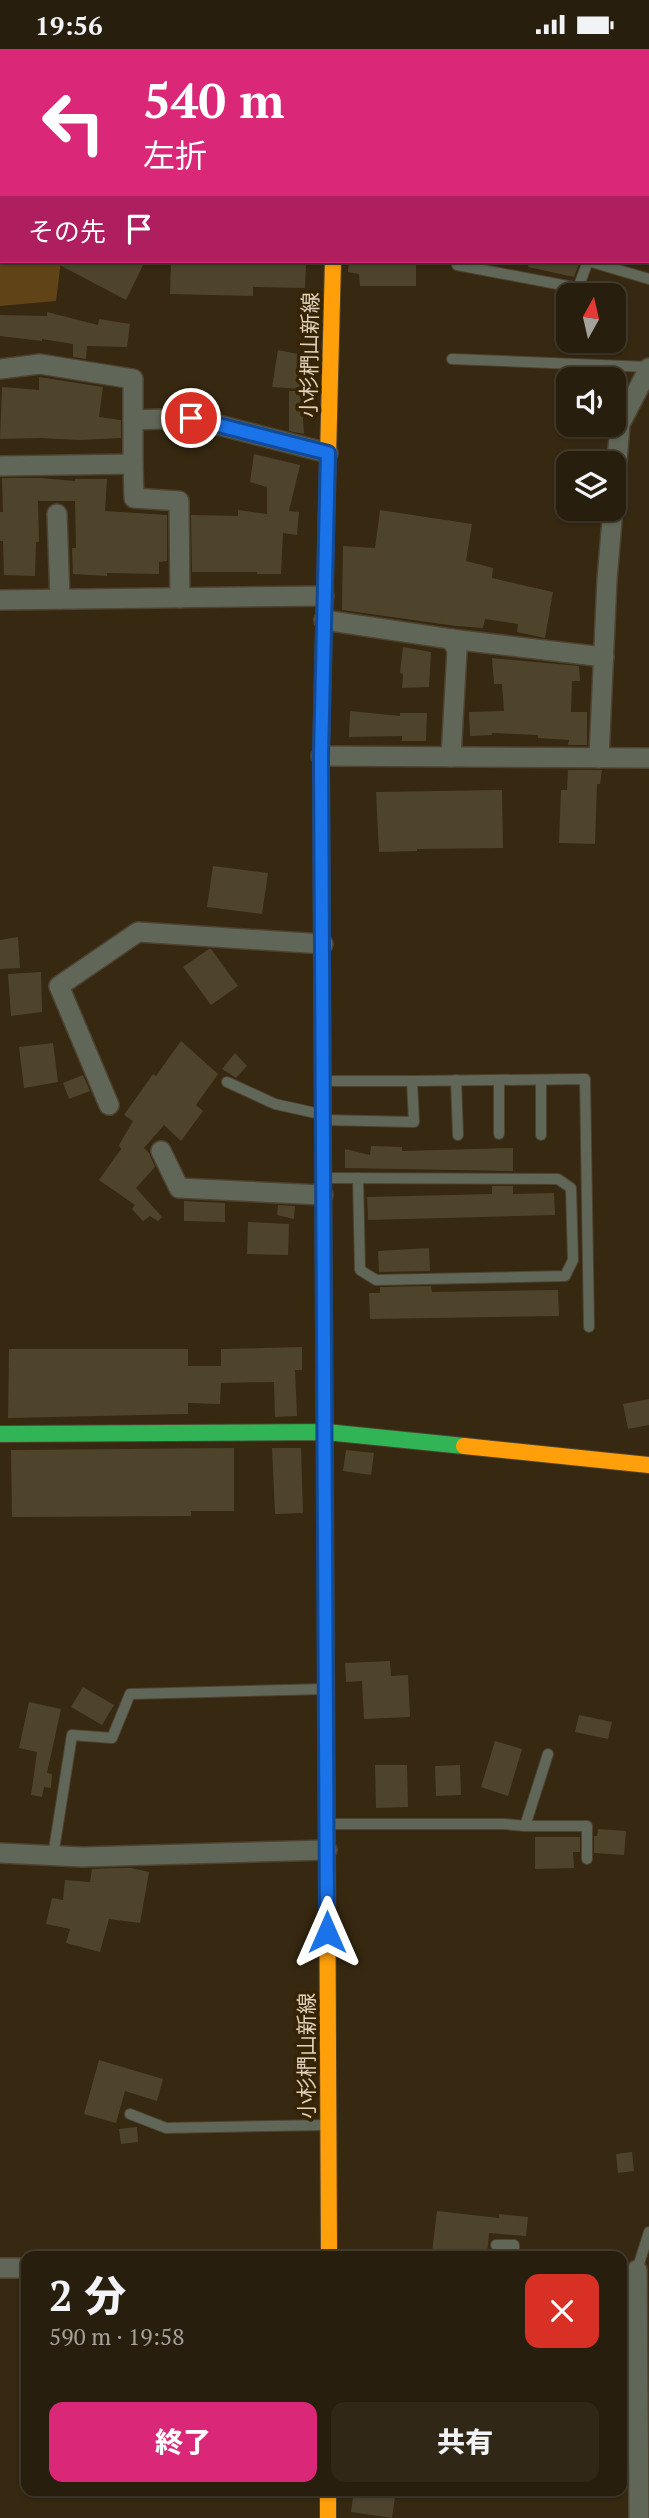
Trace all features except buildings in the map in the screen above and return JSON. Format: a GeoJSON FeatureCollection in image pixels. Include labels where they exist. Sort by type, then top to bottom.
{"type":"FeatureCollection","features":[{"type":"Feature","properties":{"kind":"main road","name":"小杉椚山新線"},"geometry":{"type":"LineString","coordinates":[[329,2251],[321,756],[333,263]]}},
{"type":"Feature","properties":{"kind":"main road"},"geometry":{"type":"LineString","coordinates":[[0,1434],[326,1432],[649,1465]]}},
{"type":"Feature","properties":{"kind":"main road"},"geometry":{"type":"LineString","coordinates":[[328,2496],[328,2518]]}},
{"type":"Feature","properties":{"kind":"street"},"geometry":{"type":"LineString","coordinates":[[0,369],[40,364],[133,379],[134,498],[179,501],[180,598]]}},
{"type":"Feature","properties":{"kind":"street"},"geometry":{"type":"LineString","coordinates":[[618,451],[620,424],[649,368]]}},
{"type":"Feature","properties":{"kind":"street"},"geometry":{"type":"LineString","coordinates":[[133,420],[191,418],[328,453]]}},
{"type":"Feature","properties":{"kind":"street"},"geometry":{"type":"LineString","coordinates":[[0,466],[134,464]]}},
{"type":"Feature","properties":{"kind":"street"},"geometry":{"type":"LineString","coordinates":[[57,514],[60,600]]}},
{"type":"Feature","properties":{"kind":"street"},"geometry":{"type":"LineString","coordinates":[[599,758],[612,521]]}},
{"type":"Feature","properties":{"kind":"street"},"geometry":{"type":"LineString","coordinates":[[0,600],[324,596]]}},
{"type":"Feature","properties":{"kind":"street"},"geometry":{"type":"LineString","coordinates":[[324,619],[451,639],[604,657]]}},
{"type":"Feature","properties":{"kind":"street"},"geometry":{"type":"LineString","coordinates":[[451,639],[457,650],[451,757]]}},
{"type":"Feature","properties":{"kind":"street"},"geometry":{"type":"LineString","coordinates":[[321,756],[649,758]]}},
{"type":"Feature","properties":{"kind":"street"},"geometry":{"type":"LineString","coordinates":[[109,1105],[59,986],[138,932],[323,944]]}},
{"type":"Feature","properties":{"kind":"street"},"geometry":{"type":"LineString","coordinates":[[161,1151],[179,1188],[323,1187]]}},
{"type":"Feature","properties":{"kind":"street"},"geometry":{"type":"LineString","coordinates":[[0,1853],[82,1857],[327,1850]]}},
{"type":"Feature","properties":{"kind":"street"},"geometry":{"type":"LineString","coordinates":[[0,2268],[21,2268]]}},
{"type":"Feature","properties":{"kind":"street"},"geometry":{"type":"LineString","coordinates":[[636,2270],[639,2518]]}},
{"type":"Feature","properties":{"kind":"lane"},"geometry":{"type":"LineString","coordinates":[[457,265],[578,288],[587,263]]}},
{"type":"Feature","properties":{"kind":"lane"},"geometry":{"type":"LineString","coordinates":[[595,263],[649,279]]}},
{"type":"Feature","properties":{"kind":"lane"},"geometry":{"type":"LineString","coordinates":[[452,359],[649,368]]}},
{"type":"Feature","properties":{"kind":"lane"},"geometry":{"type":"LineString","coordinates":[[323,1081],[585,1079],[589,1327]]}},
{"type":"Feature","properties":{"kind":"lane"},"geometry":{"type":"LineString","coordinates":[[456,1080],[458,1135]]}},
{"type":"Feature","properties":{"kind":"lane"},"geometry":{"type":"LineString","coordinates":[[541,1080],[541,1135]]}},
{"type":"Feature","properties":{"kind":"lane"},"geometry":{"type":"LineString","coordinates":[[227,1082],[275,1104],[324,1117],[414,1122],[412,1081]]}},
{"type":"Feature","properties":{"kind":"lane"},"geometry":{"type":"LineString","coordinates":[[499,1081],[499,1134]]}},
{"type":"Feature","properties":{"kind":"lane"},"geometry":{"type":"LineString","coordinates":[[323,1187],[358,1178],[558,1179],[571,1188],[573,1260],[565,1276],[376,1280],[360,1271],[358,1178]]}},
{"type":"Feature","properties":{"kind":"lane"},"geometry":{"type":"LineString","coordinates":[[53,1856],[72,1735],[112,1738],[130,1694],[327,1689]]}},
{"type":"Feature","properties":{"kind":"lane"},"geometry":{"type":"LineString","coordinates":[[525,1826],[548,1754]]}},
{"type":"Feature","properties":{"kind":"lane"},"geometry":{"type":"LineString","coordinates":[[327,1824],[587,1826],[587,1859]]}},
{"type":"Feature","properties":{"kind":"lane"},"geometry":{"type":"LineString","coordinates":[[130,2113],[166,2128],[328,2125]]}},
{"type":"Feature","properties":{"kind":"lane"},"geometry":{"type":"LineString","coordinates":[[636,2270],[649,2232]]}},
{"type":"Feature","properties":{"kind":"lane"},"geometry":{"type":"LineString","coordinates":[[496,2245],[514,2245],[514,2251]]}},
{"type":"Feature","properties":{"kind":"shaded area"},"geometry":{"type":"Polygon","coordinates":[[[0,263],[61,263],[56,301],[0,306],[0,263]]]}},
{"type":"Feature","properties":{"kind":"traffic: fast"},"geometry":{"type":"LineString","coordinates":[[0,1434],[326,1432],[464,1446]]}},
{"type":"Feature","properties":{"kind":"traffic: slow"},"geometry":{"type":"LineString","coordinates":[[327,495],[333,263]]}},
{"type":"Feature","properties":{"kind":"traffic: slow"},"geometry":{"type":"LineString","coordinates":[[322,975],[325,1468]]}},
{"type":"Feature","properties":{"kind":"traffic: slow"},"geometry":{"type":"LineString","coordinates":[[464,1446],[649,1465]]}},
{"type":"Feature","properties":{"kind":"traffic: slow"},"geometry":{"type":"LineString","coordinates":[[327,1834],[329,2251]]}},
{"type":"Feature","properties":{"kind":"traffic: slow"},"geometry":{"type":"LineString","coordinates":[[328,2496],[328,2518]]}},
{"type":"Feature","properties":{"kind":"traffic: jam"},"geometry":{"type":"LineString","coordinates":[[322,975],[321,756],[327,495]]}},
{"type":"Feature","properties":{"kind":"traffic: jam"},"geometry":{"type":"LineString","coordinates":[[325,1468],[327,1834]]}},
{"type":"Feature","properties":{"kind":"route"},"geometry":{"type":"LineString","coordinates":[[191,418],[328,453],[321,756],[327,1932]]}}]}
